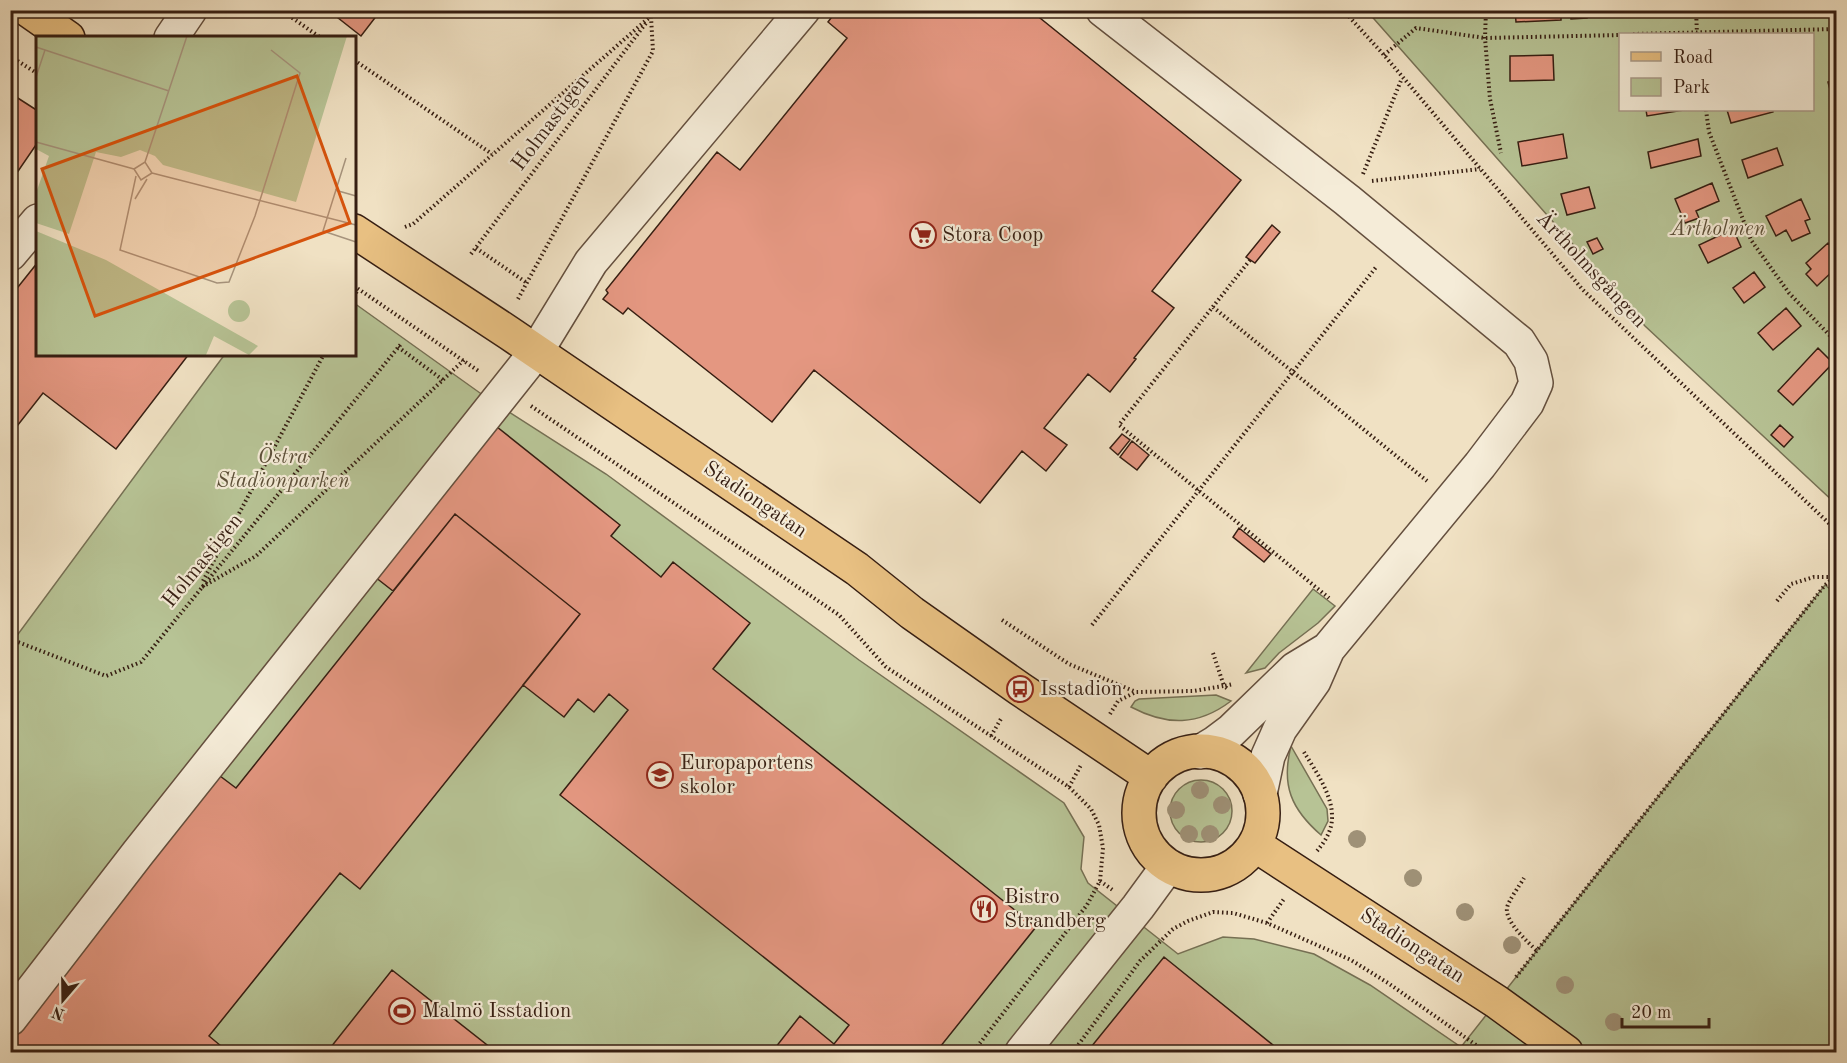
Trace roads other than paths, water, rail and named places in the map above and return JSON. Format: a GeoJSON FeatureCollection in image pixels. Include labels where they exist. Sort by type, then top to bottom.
{"type":"FeatureCollection","features":[{"type":"Feature","properties":{"kind":"main road"},"geometry":{"type":"LineString","coordinates":[[28,10],[65,36]]}},
{"type":"Feature","properties":{"kind":"main road","name":"Stadiongatan"},"geometry":{"type":"LineString","coordinates":[[363,237],[857,569],[932,627],[1151,777]]}},
{"type":"Feature","properties":{"kind":"main road"},"geometry":{"type":"LineString","coordinates":[[1200,752],[1214,753],[1238,763],[1252,778],[1260,794],[1263,811],[1261,829],[1255,845],[1242,860],[1226,870],[1208,875],[1188,873],[1168,866],[1154,854],[1144,836],[1139,816],[1142,796],[1151,777],[1160,767],[1185,753],[1200,752]]}},
{"type":"Feature","properties":{"kind":"main road","name":"Stadiongatan"},"geometry":{"type":"LineString","coordinates":[[1255,845],[1497,1002],[1566,1053]]}},
{"type":"Feature","properties":{"kind":"street"},"geometry":{"type":"LineString","coordinates":[[172,36],[190,10]]}},
{"type":"Feature","properties":{"kind":"street"},"geometry":{"type":"LineString","coordinates":[[10,1019],[146,843],[507,390],[536,352],[591,262],[803,10]]}},
{"type":"Feature","properties":{"kind":"street"},"geometry":{"type":"LineString","coordinates":[[1103,10],[1353,191],[1397,240],[1519,342],[1531,361],[1536,383],[1527,403],[1451,500],[1328,649],[1314,681],[1280,729],[1268,756],[1260,794]]}},
{"type":"Feature","properties":{"kind":"street"},"geometry":{"type":"LineString","coordinates":[[1200,752],[1231,731],[1295,669],[1328,649]]}},
{"type":"Feature","properties":{"kind":"street"},"geometry":{"type":"LineString","coordinates":[[1022,1053],[1168,866]]}},
{"type":"Feature","properties":{"kind":"place","name":"Stora Coop"},"geometry":{"type":"Point","coordinates":[923,235]}},
{"type":"Feature","properties":{"kind":"place","name":"Isstadion"},"geometry":{"type":"Point","coordinates":[1020,689]}},
{"type":"Feature","properties":{"kind":"place","name":"Europaportens skolor"},"geometry":{"type":"Point","coordinates":[660,775]}},
{"type":"Feature","properties":{"kind":"place","name":"Bistro Strandberg"},"geometry":{"type":"Point","coordinates":[984,909]}},
{"type":"Feature","properties":{"kind":"place","name":"Malmö Isstadion"},"geometry":{"type":"Point","coordinates":[402,1011]}},
{"type":"Feature","properties":{"kind":"park label","name":"Ärtholmen"},"geometry":{"type":"Point","coordinates":[1718,229]}},
{"type":"Feature","properties":{"kind":"park label","name":"Östra Stadionparken"},"geometry":{"type":"Point","coordinates":[283,469]}}]}
